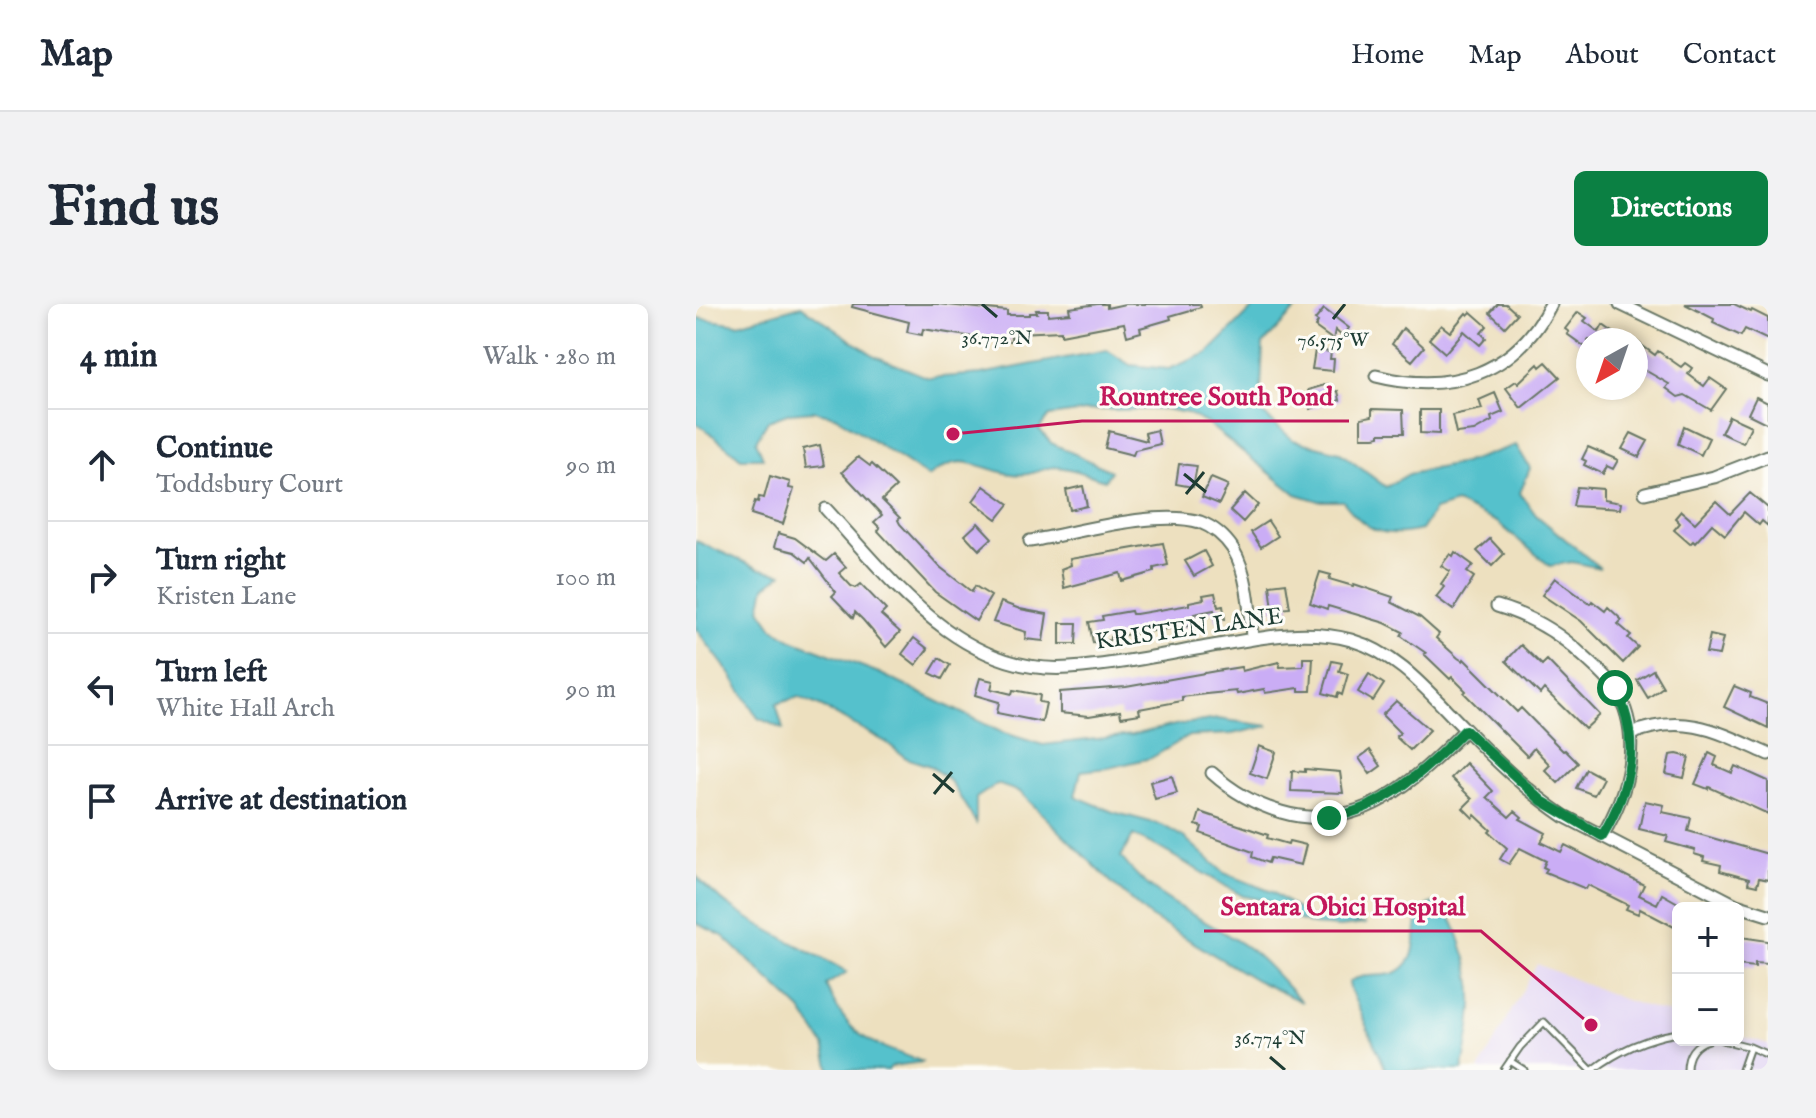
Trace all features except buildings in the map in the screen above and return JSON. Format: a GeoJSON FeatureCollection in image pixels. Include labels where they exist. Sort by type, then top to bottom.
{"type":"FeatureCollection","features":[{"type":"Feature","properties":{"kind":"street"},"geometry":{"type":"LineString","coordinates":[[1376,376],[1402,383],[1425,384],[1449,382],[1485,370],[1514,353],[1533,336],[1551,304]]}},
{"type":"Feature","properties":{"kind":"street"},"geometry":{"type":"LineString","coordinates":[[1620,304],[1768,375]]}},
{"type":"Feature","properties":{"kind":"street"},"geometry":{"type":"LineString","coordinates":[[1645,493],[1714,477],[1768,456]]}},
{"type":"Feature","properties":{"kind":"street","name":"KRISTEN LANE"},"geometry":{"type":"LineString","coordinates":[[826,509],[910,600],[938,625],[957,639],[1002,659],[1070,668],[1252,638],[1332,636],[1372,648],[1411,673],[1465,730],[1542,801],[1602,836],[1736,905],[1768,915]]}},
{"type":"Feature","properties":{"kind":"street"},"geometry":{"type":"LineString","coordinates":[[1030,541],[1135,521],[1199,521],[1222,535],[1236,555],[1245,582],[1252,638]]}},
{"type":"Feature","properties":{"kind":"street"},"geometry":{"type":"LineString","coordinates":[[1497,606],[1551,629],[1604,674],[1623,704],[1631,734],[1626,783],[1613,818],[1602,836]]}},
{"type":"Feature","properties":{"kind":"street"},"geometry":{"type":"LineString","coordinates":[[1631,734],[1661,725],[1695,725],[1768,754]]}},
{"type":"Feature","properties":{"kind":"street"},"geometry":{"type":"LineString","coordinates":[[1212,773],[1243,797],[1264,807],[1311,818],[1347,815],[1398,789],[1443,753],[1465,730]]}},
{"type":"Feature","properties":{"kind":"lane"},"geometry":{"type":"LineString","coordinates":[[1504,1070],[1520,1047],[1544,1022],[1592,1070],[1624,1049],[1653,1037],[1672,1034]]}},
{"type":"Feature","properties":{"kind":"lane"},"geometry":{"type":"LineString","coordinates":[[1687,1070],[1691,1051],[1696,1046]]}},
{"type":"Feature","properties":{"kind":"lane"},"geometry":{"type":"LineString","coordinates":[[1744,1046],[1768,1055]]}},
{"type":"Feature","properties":{"kind":"lane"},"geometry":{"type":"LineString","coordinates":[[1742,1070],[1750,1047]]}},
{"type":"Feature","properties":{"kind":"lane"},"geometry":{"type":"LineString","coordinates":[[1510,1061],[1524,1070]]}},
{"type":"Feature","properties":{"kind":"shaded area"},"geometry":{"type":"Polygon","coordinates":[[[1537,964],[1625,1000],[1672,1014],[1672,1046],[1744,1046],[1744,1037],[1768,1044],[1768,1070],[1479,1070],[1537,964]]]}},
{"type":"Feature","properties":{"kind":"water"},"geometry":{"type":"Polygon","coordinates":[[[1257,304],[1301,304],[1263,344],[1260,411],[1293,440],[1339,452],[1386,487],[1409,474],[1463,463],[1516,445],[1530,468],[1520,493],[1536,515],[1600,568],[1572,562],[1550,566],[1497,522],[1456,503],[1434,510],[1421,530],[1386,533],[1376,530],[1359,519],[1343,501],[1319,501],[1296,494],[1208,424],[1187,413],[1165,409],[1093,410],[1049,416],[1039,429],[1051,443],[1111,471],[1105,480],[1061,467],[1019,475],[961,462],[928,477],[835,416],[813,411],[790,413],[768,421],[756,441],[763,458],[741,458],[696,424],[696,318],[738,324],[801,306],[875,356],[929,378],[981,374],[1107,350],[1130,365],[1169,369],[1208,353],[1257,304]]]}},
{"type":"Feature","properties":{"kind":"water"},"geometry":{"type":"Polygon","coordinates":[[[696,541],[760,569],[782,574],[765,587],[760,609],[773,628],[792,640],[879,673],[1001,732],[1043,745],[1132,735],[1218,719],[1269,726],[1232,734],[1189,736],[1151,758],[1081,771],[1075,796],[1113,812],[1162,825],[1185,838],[1224,873],[1272,892],[1315,921],[1340,919],[1366,924],[1340,927],[1312,925],[1288,915],[1268,901],[1243,896],[1133,835],[1121,857],[1134,872],[1163,896],[1253,952],[1302,1002],[1256,980],[1149,916],[1020,792],[997,784],[976,798],[976,823],[950,781],[930,766],[906,758],[886,742],[822,707],[799,697],[776,704],[783,729],[758,718],[731,675],[696,629],[696,541]]]}},
{"type":"Feature","properties":{"kind":"water"},"geometry":{"type":"Polygon","coordinates":[[[696,876],[747,918],[847,972],[826,985],[853,1029],[876,1044],[923,1062],[892,1066],[888,1070],[830,1070],[824,1045],[801,1010],[723,936],[696,923],[696,876]]]}},
{"type":"Feature","properties":{"kind":"water"},"geometry":{"type":"Polygon","coordinates":[[[1433,903],[1445,910],[1452,920],[1470,976],[1471,1019],[1463,1068],[1386,1070],[1349,982],[1366,976],[1390,974],[1404,967],[1414,951],[1420,912],[1433,903]]]}},
{"type":"Feature","properties":{"kind":"place","name":"Rountree South Pond"},"geometry":{"type":"Point","coordinates":[953,434]}},
{"type":"Feature","properties":{"kind":"place","name":"Sentara Obici Hospital"},"geometry":{"type":"Point","coordinates":[1591,1025]}},
{"type":"Feature","properties":{"kind":"route"},"geometry":{"type":"LineString","coordinates":[[1329,818],[1364,809],[1398,789],[1443,753],[1465,730],[1542,801],[1602,836],[1621,799],[1630,762],[1629,721],[1615,688]]}}]}
